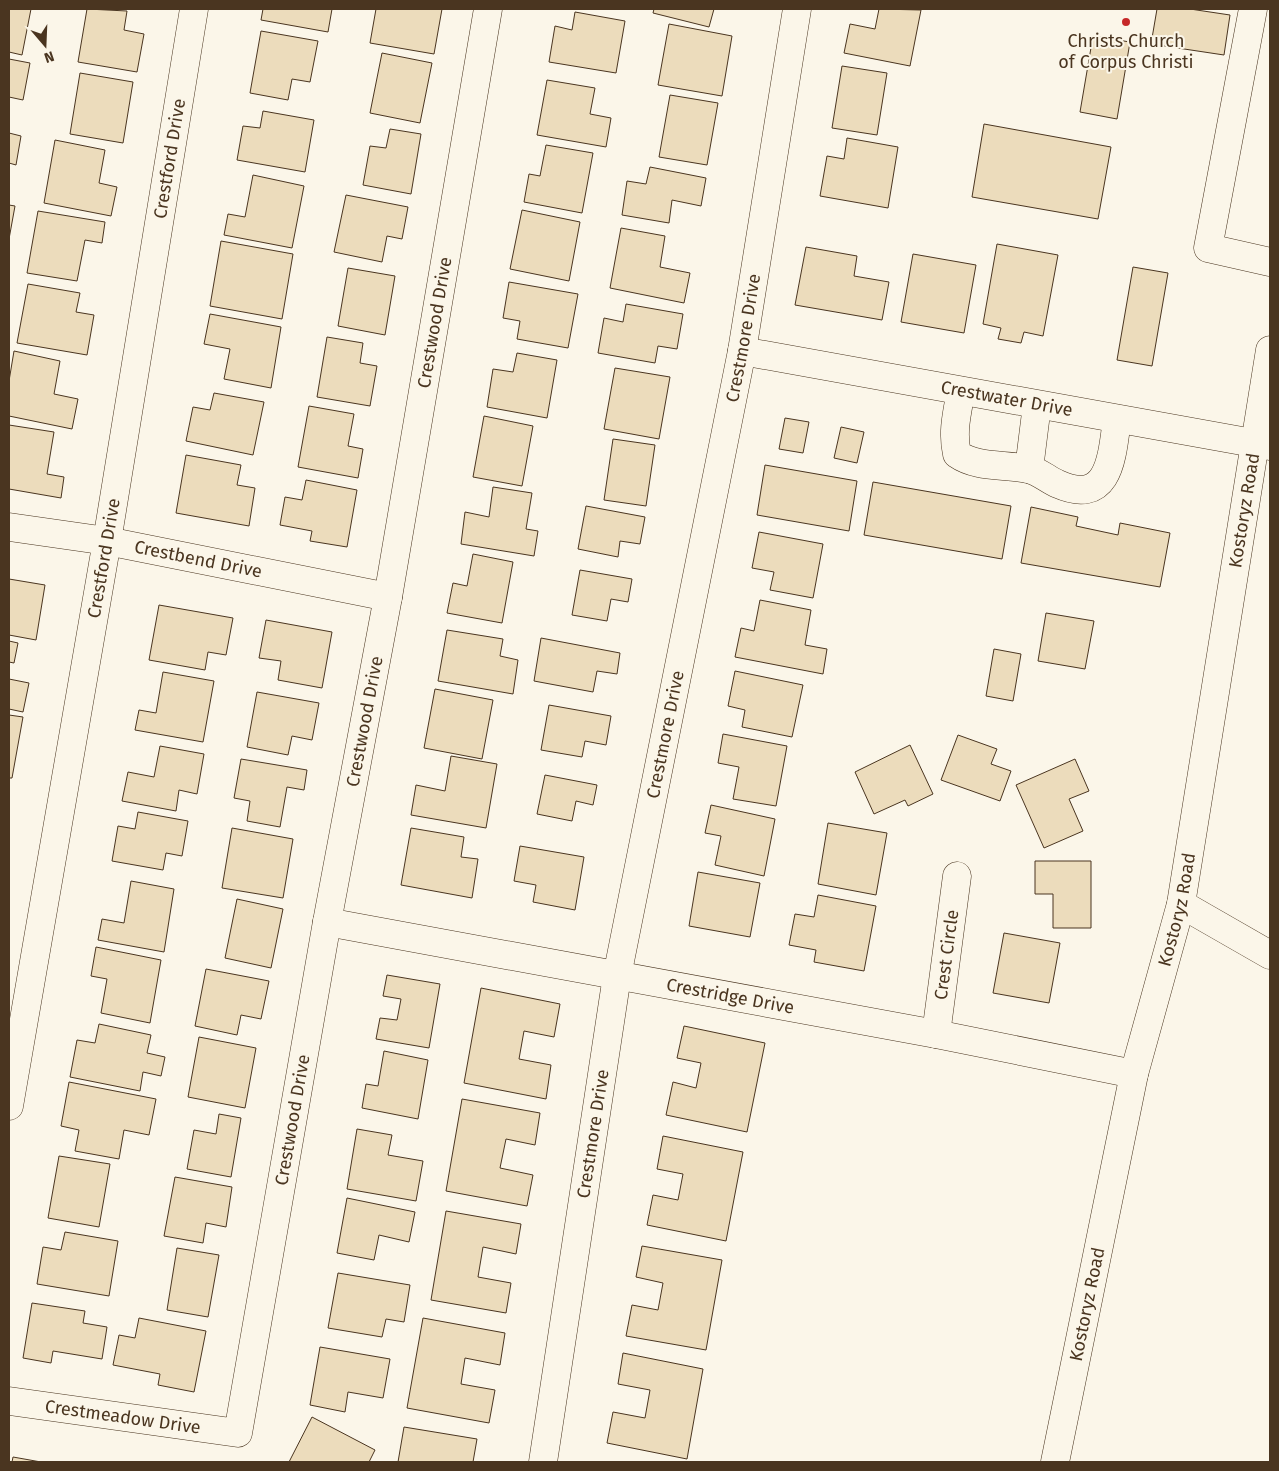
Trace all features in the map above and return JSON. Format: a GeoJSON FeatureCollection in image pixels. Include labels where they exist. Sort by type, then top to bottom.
{"type":"FeatureCollection","features":[{"type":"Feature","properties":{"kind":"street","name":"Crestford Drive"},"geometry":{"type":"LineString","coordinates":[[9,1106],[107,541],[194,9]]}},
{"type":"Feature","properties":{"kind":"street","name":"Crestwood Drive"},"geometry":{"type":"LineString","coordinates":[[238,1433],[327,922],[388,597],[488,9]]}},
{"type":"Feature","properties":{"kind":"street","name":"Crestmore Drive"},"geometry":{"type":"LineString","coordinates":[[543,1462],[617,976],[742,351],[797,9]]}},
{"type":"Feature","properties":{"kind":"street"},"geometry":{"type":"LineString","coordinates":[[1253,9],[1208,248],[1270,262]]}},
{"type":"Feature","properties":{"kind":"street","name":"Kostoryz Road"},"geometry":{"type":"LineString","coordinates":[[1055,1462],[1134,1074],[1181,904],[1262,445],[1270,350]]}},
{"type":"Feature","properties":{"kind":"street","name":"Crestwater Drive"},"geometry":{"type":"LineString","coordinates":[[742,351],[1262,445]]}},
{"type":"Feature","properties":{"kind":"street"},"geometry":{"type":"LineString","coordinates":[[961,391],[955,423],[954,441],[957,454],[974,462],[1029,469],[1058,484],[1080,491],[1097,486],[1108,472],[1117,419]]}},
{"type":"Feature","properties":{"kind":"street"},"geometry":{"type":"LineString","coordinates":[[1029,469],[1037,405]]}},
{"type":"Feature","properties":{"kind":"street","name":"Crestbend Drive"},"geometry":{"type":"LineString","coordinates":[[9,527],[107,541],[388,597]]}},
{"type":"Feature","properties":{"kind":"street","name":"Crest Circle"},"geometry":{"type":"LineString","coordinates":[[936,1034],[957,876]]}},
{"type":"Feature","properties":{"kind":"street"},"geometry":{"type":"LineString","coordinates":[[1181,904],[1270,955]]}},
{"type":"Feature","properties":{"kind":"street","name":"Crestridge Drive"},"geometry":{"type":"LineString","coordinates":[[327,922],[936,1034],[1134,1074]]}},
{"type":"Feature","properties":{"kind":"street","name":"Crestmeadow Drive"},"geometry":{"type":"LineString","coordinates":[[9,1401],[238,1433]]}},
{"type":"Feature","properties":{"kind":"building"},"geometry":{"type":"Polygon","coordinates":[[[9,9],[31,9],[22,55],[9,52],[9,9]]]}},
{"type":"Feature","properties":{"kind":"building"},"geometry":{"type":"Polygon","coordinates":[[[87,9],[127,11],[124,30],[144,34],[137,72],[78,62],[87,9]]]}},
{"type":"Feature","properties":{"kind":"building"},"geometry":{"type":"Polygon","coordinates":[[[263,9],[332,9],[328,32],[261,20],[263,9]]]}},
{"type":"Feature","properties":{"kind":"building"},"geometry":{"type":"Polygon","coordinates":[[[376,9],[442,9],[434,54],[370,43],[376,9]]]}},
{"type":"Feature","properties":{"kind":"building"},"geometry":{"type":"Polygon","coordinates":[[[654,9],[714,9],[709,27],[653,13],[654,9]]]}},
{"type":"Feature","properties":{"kind":"building"},"geometry":{"type":"Polygon","coordinates":[[[879,9],[921,10],[910,66],[844,53],[850,24],[875,29],[879,9]]]}},
{"type":"Feature","properties":{"kind":"building"},"geometry":{"type":"Polygon","coordinates":[[[1157,9],[1190,9],[1230,15],[1224,55],[1151,44],[1157,9]]]}},
{"type":"Feature","properties":{"kind":"building"},"geometry":{"type":"Polygon","coordinates":[[[575,12],[625,21],[616,73],[549,62],[555,26],[572,30],[575,12]]]}},
{"type":"Feature","properties":{"kind":"building"},"geometry":{"type":"Polygon","coordinates":[[[669,24],[732,36],[722,96],[658,85],[669,24]]]}},
{"type":"Feature","properties":{"kind":"building"},"geometry":{"type":"Polygon","coordinates":[[[261,31],[318,41],[310,82],[292,79],[288,100],[250,93],[261,31]]]}},
{"type":"Feature","properties":{"kind":"building"},"geometry":{"type":"Polygon","coordinates":[[[1093,36],[1130,42],[1117,119],[1080,112],[1093,36]]]}},
{"type":"Feature","properties":{"kind":"building"},"geometry":{"type":"Polygon","coordinates":[[[382,53],[432,63],[420,123],[370,113],[382,53]]]}},
{"type":"Feature","properties":{"kind":"building"},"geometry":{"type":"Polygon","coordinates":[[[9,59],[30,63],[23,100],[9,97],[9,59]]]}},
{"type":"Feature","properties":{"kind":"building"},"geometry":{"type":"Polygon","coordinates":[[[842,66],[887,73],[877,135],[832,128],[842,66]]]}},
{"type":"Feature","properties":{"kind":"building"},"geometry":{"type":"Polygon","coordinates":[[[80,73],[133,82],[123,143],[70,134],[80,73]]]}},
{"type":"Feature","properties":{"kind":"building"},"geometry":{"type":"Polygon","coordinates":[[[547,80],[595,88],[590,114],[611,118],[606,147],[537,135],[547,80]]]}},
{"type":"Feature","properties":{"kind":"building"},"geometry":{"type":"Polygon","coordinates":[[[670,95],[718,103],[707,165],[659,157],[670,95]]]}},
{"type":"Feature","properties":{"kind":"building"},"geometry":{"type":"Polygon","coordinates":[[[263,111],[314,120],[305,172],[237,160],[243,126],[260,128],[263,111]]]}},
{"type":"Feature","properties":{"kind":"building"},"geometry":{"type":"Polygon","coordinates":[[[984,124],[1111,147],[1098,219],[972,197],[984,124]]]}},
{"type":"Feature","properties":{"kind":"building"},"geometry":{"type":"Polygon","coordinates":[[[390,129],[421,134],[411,194],[363,185],[370,146],[386,148],[390,129]]]}},
{"type":"Feature","properties":{"kind":"building"},"geometry":{"type":"Polygon","coordinates":[[[9,133],[21,136],[16,165],[9,163],[9,133]]]}},
{"type":"Feature","properties":{"kind":"building"},"geometry":{"type":"Polygon","coordinates":[[[847,138],[898,147],[888,208],[820,196],[827,156],[844,159],[847,138]]]}},
{"type":"Feature","properties":{"kind":"building"},"geometry":{"type":"Polygon","coordinates":[[[55,140],[105,150],[99,183],[117,187],[111,216],[44,203],[55,140]]]}},
{"type":"Feature","properties":{"kind":"building"},"geometry":{"type":"Polygon","coordinates":[[[546,145],[593,153],[582,213],[524,202],[529,174],[540,176],[546,145]]]}},
{"type":"Feature","properties":{"kind":"building"},"geometry":{"type":"Polygon","coordinates":[[[650,167],[706,178],[701,206],[672,200],[669,223],[622,215],[627,181],[646,184],[650,167]]]}},
{"type":"Feature","properties":{"kind":"building"},"geometry":{"type":"Polygon","coordinates":[[[253,175],[304,186],[292,248],[224,235],[228,214],[245,217],[253,175]]]}},
{"type":"Feature","properties":{"kind":"building"},"geometry":{"type":"Polygon","coordinates":[[[346,195],[408,207],[402,239],[387,236],[382,262],[334,252],[346,195]]]}},
{"type":"Feature","properties":{"kind":"building"},"geometry":{"type":"Polygon","coordinates":[[[9,205],[15,206],[9,239],[9,205]]]}},
{"type":"Feature","properties":{"kind":"building"},"geometry":{"type":"Polygon","coordinates":[[[522,210],[580,222],[569,281],[510,269],[522,210]]]}},
{"type":"Feature","properties":{"kind":"building"},"geometry":{"type":"Polygon","coordinates":[[[38,211],[105,222],[102,243],[85,240],[77,281],[27,273],[38,211]]]}},
{"type":"Feature","properties":{"kind":"building"},"geometry":{"type":"Polygon","coordinates":[[[621,228],[665,236],[660,267],[690,273],[684,303],[610,288],[621,228]]]}},
{"type":"Feature","properties":{"kind":"building"},"geometry":{"type":"Polygon","coordinates":[[[221,241],[293,254],[282,319],[210,306],[221,241]]]}},
{"type":"Feature","properties":{"kind":"building"},"geometry":{"type":"Polygon","coordinates":[[[997,244],[1058,255],[1043,336],[1024,332],[1021,343],[998,339],[1001,328],[983,324],[997,244]]]}},
{"type":"Feature","properties":{"kind":"building"},"geometry":{"type":"Polygon","coordinates":[[[806,247],[857,256],[854,276],[889,282],[882,320],[795,305],[806,247]]]}},
{"type":"Feature","properties":{"kind":"building"},"geometry":{"type":"Polygon","coordinates":[[[913,254],[976,265],[964,333],[901,322],[913,254]]]}},
{"type":"Feature","properties":{"kind":"building"},"geometry":{"type":"Polygon","coordinates":[[[1133,267],[1168,273],[1152,366],[1117,360],[1133,267]]]}},
{"type":"Feature","properties":{"kind":"building"},"geometry":{"type":"Polygon","coordinates":[[[348,268],[395,276],[385,335],[338,326],[348,268]]]}},
{"type":"Feature","properties":{"kind":"building"},"geometry":{"type":"Polygon","coordinates":[[[509,282],[578,294],[568,348],[517,339],[520,321],[503,318],[509,282]]]}},
{"type":"Feature","properties":{"kind":"building"},"geometry":{"type":"Polygon","coordinates":[[[28,284],[80,293],[76,312],[94,315],[87,355],[17,343],[28,284]]]}},
{"type":"Feature","properties":{"kind":"building"},"geometry":{"type":"Polygon","coordinates":[[[626,304],[683,314],[677,349],[658,346],[655,363],[598,353],[604,318],[623,322],[626,304]]]}},
{"type":"Feature","properties":{"kind":"building"},"geometry":{"type":"Polygon","coordinates":[[[210,314],[281,327],[271,388],[224,379],[230,349],[204,344],[210,314]]]}},
{"type":"Feature","properties":{"kind":"building"},"geometry":{"type":"Polygon","coordinates":[[[327,337],[363,343],[360,363],[377,366],[370,406],[317,397],[327,337]]]}},
{"type":"Feature","properties":{"kind":"building"},"geometry":{"type":"Polygon","coordinates":[[[14,351],[60,361],[54,394],[78,399],[72,429],[9,416],[9,381],[14,351]]]}},
{"type":"Feature","properties":{"kind":"building"},"geometry":{"type":"Polygon","coordinates":[[[517,353],[557,360],[547,418],[487,407],[493,369],[513,372],[517,353]]]}},
{"type":"Feature","properties":{"kind":"building"},"geometry":{"type":"Polygon","coordinates":[[[615,368],[670,377],[659,439],[604,429],[615,368]]]}},
{"type":"Feature","properties":{"kind":"building"},"geometry":{"type":"Polygon","coordinates":[[[214,393],[264,402],[253,455],[186,441],[193,407],[210,410],[214,393]]]}},
{"type":"Feature","properties":{"kind":"building"},"geometry":{"type":"Polygon","coordinates":[[[309,406],[354,414],[348,446],[363,449],[358,478],[298,467],[309,406]]]}},
{"type":"Feature","properties":{"kind":"building"},"geometry":{"type":"Polygon","coordinates":[[[484,416],[533,426],[522,486],[473,477],[484,416]]]}},
{"type":"Feature","properties":{"kind":"building"},"geometry":{"type":"Polygon","coordinates":[[[785,418],[809,422],[803,453],[779,449],[785,418]]]}},
{"type":"Feature","properties":{"kind":"building"},"geometry":{"type":"Polygon","coordinates":[[[9,425],[54,432],[47,474],[64,477],[61,498],[9,489],[9,425]]]}},
{"type":"Feature","properties":{"kind":"building"},"geometry":{"type":"Polygon","coordinates":[[[841,427],[864,432],[857,463],[834,458],[841,427]]]}},
{"type":"Feature","properties":{"kind":"building"},"geometry":{"type":"Polygon","coordinates":[[[613,439],[655,445],[646,506],[604,500],[613,439]]]}},
{"type":"Feature","properties":{"kind":"building"},"geometry":{"type":"Polygon","coordinates":[[[186,455],[241,465],[237,485],[255,488],[249,526],[176,513],[186,455]]]}},
{"type":"Feature","properties":{"kind":"building"},"geometry":{"type":"Polygon","coordinates":[[[765,465],[857,481],[849,531],[757,515],[765,465]]]}},
{"type":"Feature","properties":{"kind":"building"},"geometry":{"type":"Polygon","coordinates":[[[306,480],[357,490],[347,547],[310,541],[312,531],[280,525],[285,497],[302,500],[306,480]]]}},
{"type":"Feature","properties":{"kind":"building"},"geometry":{"type":"Polygon","coordinates":[[[873,482],[1011,506],[1002,559],[864,535],[873,482]]]}},
{"type":"Feature","properties":{"kind":"building"},"geometry":{"type":"Polygon","coordinates":[[[493,487],[532,493],[526,529],[538,531],[534,556],[461,544],[465,512],[489,517],[493,487]]]}},
{"type":"Feature","properties":{"kind":"building"},"geometry":{"type":"Polygon","coordinates":[[[586,506],[645,517],[640,544],[620,541],[618,557],[578,549],[586,506]]]}},
{"type":"Feature","properties":{"kind":"building"},"geometry":{"type":"Polygon","coordinates":[[[1031,507],[1078,517],[1076,526],[1118,535],[1120,523],[1170,533],[1160,587],[1021,563],[1031,507]]]}},
{"type":"Feature","properties":{"kind":"building"},"geometry":{"type":"Polygon","coordinates":[[[759,532],[823,544],[813,598],[770,590],[774,572],[752,568],[759,532]]]}},
{"type":"Feature","properties":{"kind":"building"},"geometry":{"type":"Polygon","coordinates":[[[473,554],[513,562],[502,623],[447,613],[453,583],[467,586],[473,554]]]}},
{"type":"Feature","properties":{"kind":"building"},"geometry":{"type":"Polygon","coordinates":[[[580,570],[632,579],[628,602],[611,599],[607,621],[572,615],[580,570]]]}},
{"type":"Feature","properties":{"kind":"building"},"geometry":{"type":"Polygon","coordinates":[[[9,579],[45,585],[36,640],[9,635],[9,579]]]}},
{"type":"Feature","properties":{"kind":"building"},"geometry":{"type":"Polygon","coordinates":[[[760,600],[811,610],[805,645],[827,649],[823,674],[735,657],[741,628],[754,631],[760,600]]]}},
{"type":"Feature","properties":{"kind":"building"},"geometry":{"type":"Polygon","coordinates":[[[159,605],[233,618],[226,655],[208,652],[205,670],[149,660],[159,605]]]}},
{"type":"Feature","properties":{"kind":"building"},"geometry":{"type":"Polygon","coordinates":[[[1046,613],[1094,621],[1085,669],[1038,661],[1046,613]]]}},
{"type":"Feature","properties":{"kind":"building"},"geometry":{"type":"Polygon","coordinates":[[[266,620],[332,632],[322,688],[278,680],[281,661],[259,658],[266,620]]]}},
{"type":"Feature","properties":{"kind":"building"},"geometry":{"type":"Polygon","coordinates":[[[447,630],[503,639],[500,656],[518,660],[513,694],[438,681],[447,630]]]}},
{"type":"Feature","properties":{"kind":"building"},"geometry":{"type":"Polygon","coordinates":[[[541,638],[620,653],[617,674],[597,671],[593,692],[534,681],[541,638]]]}},
{"type":"Feature","properties":{"kind":"building"},"geometry":{"type":"Polygon","coordinates":[[[9,641],[18,643],[14,663],[9,662],[9,641]]]}},
{"type":"Feature","properties":{"kind":"building"},"geometry":{"type":"Polygon","coordinates":[[[994,649],[1021,654],[1013,701],[986,696],[994,649]]]}},
{"type":"Feature","properties":{"kind":"building"},"geometry":{"type":"Polygon","coordinates":[[[735,671],[803,685],[792,737],[742,727],[745,710],[728,706],[735,671]]]}},
{"type":"Feature","properties":{"kind":"building"},"geometry":{"type":"Polygon","coordinates":[[[163,672],[214,681],[203,742],[135,730],[139,710],[156,713],[163,672]]]}},
{"type":"Feature","properties":{"kind":"building"},"geometry":{"type":"Polygon","coordinates":[[[9,679],[29,683],[23,712],[9,709],[9,679]]]}},
{"type":"Feature","properties":{"kind":"building"},"geometry":{"type":"Polygon","coordinates":[[[435,689],[493,700],[482,759],[424,748],[435,689]]]}},
{"type":"Feature","properties":{"kind":"building"},"geometry":{"type":"Polygon","coordinates":[[[257,692],[319,703],[312,740],[292,736],[288,755],[247,747],[257,692]]]}},
{"type":"Feature","properties":{"kind":"building"},"geometry":{"type":"Polygon","coordinates":[[[549,705],[611,716],[606,745],[585,741],[582,757],[541,750],[549,705]]]}},
{"type":"Feature","properties":{"kind":"building"},"geometry":{"type":"Polygon","coordinates":[[[9,715],[23,717],[12,778],[9,778],[9,715]]]}},
{"type":"Feature","properties":{"kind":"building"},"geometry":{"type":"Polygon","coordinates":[[[723,734],[787,746],[776,806],[733,799],[739,767],[718,763],[723,734]]]}},
{"type":"Feature","properties":{"kind":"building"},"geometry":{"type":"Polygon","coordinates":[[[958,735],[997,749],[991,764],[1011,771],[1000,801],[941,780],[958,735]]]}},
{"type":"Feature","properties":{"kind":"building"},"geometry":{"type":"Polygon","coordinates":[[[910,745],[933,794],[908,806],[905,800],[874,814],[855,772],[910,745]]]}},
{"type":"Feature","properties":{"kind":"building"},"geometry":{"type":"Polygon","coordinates":[[[160,746],[204,754],[197,794],[179,790],[176,811],[122,801],[128,772],[154,777],[160,746]]]}},
{"type":"Feature","properties":{"kind":"building"},"geometry":{"type":"Polygon","coordinates":[[[451,756],[497,764],[486,828],[411,815],[416,785],[445,791],[451,756]]]}},
{"type":"Feature","properties":{"kind":"building"},"geometry":{"type":"Polygon","coordinates":[[[241,759],[307,770],[304,790],[287,787],[280,827],[247,821],[250,801],[234,798],[241,759]]]}},
{"type":"Feature","properties":{"kind":"building"},"geometry":{"type":"Polygon","coordinates":[[[1075,759],[1089,791],[1069,799],[1083,831],[1044,848],[1016,785],[1075,759]]]}},
{"type":"Feature","properties":{"kind":"building"},"geometry":{"type":"Polygon","coordinates":[[[545,775],[597,785],[593,805],[576,801],[572,821],[537,814],[545,775]]]}},
{"type":"Feature","properties":{"kind":"building"},"geometry":{"type":"Polygon","coordinates":[[[711,805],[775,819],[764,876],[715,865],[721,836],[705,833],[711,805]]]}},
{"type":"Feature","properties":{"kind":"building"},"geometry":{"type":"Polygon","coordinates":[[[138,812],[188,821],[182,856],[166,853],[163,870],[112,861],[118,826],[135,829],[138,812]]]}},
{"type":"Feature","properties":{"kind":"building"},"geometry":{"type":"Polygon","coordinates":[[[828,823],[887,833],[876,895],[818,884],[828,823]]]}},
{"type":"Feature","properties":{"kind":"building"},"geometry":{"type":"Polygon","coordinates":[[[232,828],[293,839],[283,898],[222,888],[232,828]]]}},
{"type":"Feature","properties":{"kind":"building"},"geometry":{"type":"Polygon","coordinates":[[[411,828],[464,837],[461,857],[478,859],[472,898],[401,885],[411,828]]]}},
{"type":"Feature","properties":{"kind":"building"},"geometry":{"type":"Polygon","coordinates":[[[520,846],[584,857],[575,910],[533,902],[536,885],[514,881],[520,846]]]}},
{"type":"Feature","properties":{"kind":"building"},"geometry":{"type":"Polygon","coordinates":[[[1035,861],[1091,861],[1091,928],[1053,928],[1053,894],[1035,894],[1035,861]]]}},
{"type":"Feature","properties":{"kind":"building"},"geometry":{"type":"Polygon","coordinates":[[[698,872],[760,883],[750,937],[689,926],[698,872]]]}},
{"type":"Feature","properties":{"kind":"building"},"geometry":{"type":"Polygon","coordinates":[[[131,881],[174,889],[164,952],[98,940],[102,919],[124,923],[131,881]]]}},
{"type":"Feature","properties":{"kind":"building"},"geometry":{"type":"Polygon","coordinates":[[[818,895],[876,906],[864,971],[814,962],[816,950],[789,945],[795,914],[814,917],[818,895]]]}},
{"type":"Feature","properties":{"kind":"building"},"geometry":{"type":"Polygon","coordinates":[[[237,899],[283,909],[271,968],[225,958],[237,899]]]}},
{"type":"Feature","properties":{"kind":"building"},"geometry":{"type":"Polygon","coordinates":[[[1004,933],[1060,943],[1049,1003],[993,993],[1004,933]]]}},
{"type":"Feature","properties":{"kind":"building"},"geometry":{"type":"Polygon","coordinates":[[[96,947],[161,960],[150,1023],[101,1013],[107,979],[91,976],[96,947]]]}},
{"type":"Feature","properties":{"kind":"building"},"geometry":{"type":"Polygon","coordinates":[[[206,969],[269,981],[261,1019],[241,1015],[237,1035],[195,1026],[206,969]]]}},
{"type":"Feature","properties":{"kind":"building"},"geometry":{"type":"Polygon","coordinates":[[[387,975],[440,984],[429,1048],[376,1039],[380,1018],[397,1020],[401,999],[383,996],[387,975]]]}},
{"type":"Feature","properties":{"kind":"building"},"geometry":{"type":"Polygon","coordinates":[[[481,988],[560,1004],[554,1037],[524,1031],[519,1059],[551,1065],[546,1099],[464,1083],[481,988]]]}},
{"type":"Feature","properties":{"kind":"building"},"geometry":{"type":"Polygon","coordinates":[[[99,1024],[151,1035],[147,1053],[165,1057],[161,1076],[143,1072],[140,1091],[70,1077],[77,1040],[95,1043],[99,1024]]]}},
{"type":"Feature","properties":{"kind":"building"},"geometry":{"type":"Polygon","coordinates":[[[684,1026],[765,1043],[747,1132],[666,1115],[673,1082],[696,1088],[701,1063],[677,1058],[684,1026]]]}},
{"type":"Feature","properties":{"kind":"building"},"geometry":{"type":"Polygon","coordinates":[[[199,1037],[256,1048],[245,1108],[188,1097],[199,1037]]]}},
{"type":"Feature","properties":{"kind":"building"},"geometry":{"type":"Polygon","coordinates":[[[384,1051],[428,1060],[418,1119],[362,1108],[366,1084],[378,1086],[384,1051]]]}},
{"type":"Feature","properties":{"kind":"building"},"geometry":{"type":"Polygon","coordinates":[[[69,1082],[156,1099],[149,1135],[124,1130],[119,1159],[75,1151],[79,1130],[61,1126],[69,1082]]]}},
{"type":"Feature","properties":{"kind":"building"},"geometry":{"type":"Polygon","coordinates":[[[462,1099],[540,1113],[535,1145],[506,1139],[500,1168],[533,1175],[527,1206],[446,1191],[462,1099]]]}},
{"type":"Feature","properties":{"kind":"building"},"geometry":{"type":"Polygon","coordinates":[[[219,1114],[241,1118],[231,1177],[187,1169],[194,1130],[216,1134],[219,1114]]]}},
{"type":"Feature","properties":{"kind":"building"},"geometry":{"type":"Polygon","coordinates":[[[357,1129],[392,1135],[388,1155],[423,1161],[416,1201],[347,1189],[357,1129]]]}},
{"type":"Feature","properties":{"kind":"building"},"geometry":{"type":"Polygon","coordinates":[[[663,1136],[743,1152],[726,1241],[647,1225],[653,1195],[678,1200],[683,1174],[657,1169],[663,1136]]]}},
{"type":"Feature","properties":{"kind":"building"},"geometry":{"type":"Polygon","coordinates":[[[59,1156],[110,1164],[99,1227],[48,1218],[59,1156]]]}},
{"type":"Feature","properties":{"kind":"building"},"geometry":{"type":"Polygon","coordinates":[[[175,1177],[232,1187],[226,1227],[206,1223],[203,1243],[164,1236],[175,1177]]]}},
{"type":"Feature","properties":{"kind":"building"},"geometry":{"type":"Polygon","coordinates":[[[347,1198],[415,1212],[409,1242],[379,1235],[374,1260],[337,1253],[347,1198]]]}},
{"type":"Feature","properties":{"kind":"building"},"geometry":{"type":"Polygon","coordinates":[[[446,1211],[521,1224],[516,1254],[483,1247],[478,1277],[511,1283],[506,1313],[431,1300],[446,1211]]]}},
{"type":"Feature","properties":{"kind":"building"},"geometry":{"type":"Polygon","coordinates":[[[65,1232],[118,1241],[109,1296],[37,1284],[43,1247],[61,1250],[65,1232]]]}},
{"type":"Feature","properties":{"kind":"building"},"geometry":{"type":"Polygon","coordinates":[[[642,1246],[722,1260],[706,1350],[626,1336],[632,1305],[658,1310],[663,1283],[636,1277],[642,1246]]]}},
{"type":"Feature","properties":{"kind":"building"},"geometry":{"type":"Polygon","coordinates":[[[177,1248],[219,1255],[208,1317],[167,1310],[177,1248]]]}},
{"type":"Feature","properties":{"kind":"building"},"geometry":{"type":"Polygon","coordinates":[[[338,1273],[410,1285],[404,1322],[386,1319],[382,1337],[328,1328],[338,1273]]]}},
{"type":"Feature","properties":{"kind":"building"},"geometry":{"type":"Polygon","coordinates":[[[32,1303],[85,1311],[83,1323],[107,1327],[102,1359],[53,1351],[51,1363],[23,1358],[32,1303]]]}},
{"type":"Feature","properties":{"kind":"building"},"geometry":{"type":"Polygon","coordinates":[[[139,1318],[206,1331],[194,1392],[158,1385],[160,1374],[113,1365],[119,1335],[135,1338],[139,1318]]]}},
{"type":"Feature","properties":{"kind":"building"},"geometry":{"type":"Polygon","coordinates":[[[423,1318],[505,1333],[500,1365],[465,1358],[461,1384],[495,1390],[489,1423],[407,1408],[423,1318]]]}},
{"type":"Feature","properties":{"kind":"building"},"geometry":{"type":"Polygon","coordinates":[[[320,1347],[390,1359],[383,1398],[348,1392],[345,1412],[310,1405],[320,1347]]]}},
{"type":"Feature","properties":{"kind":"building"},"geometry":{"type":"Polygon","coordinates":[[[623,1353],[703,1369],[687,1459],[607,1443],[613,1412],[645,1418],[650,1390],[618,1384],[623,1353]]]}},
{"type":"Feature","properties":{"kind":"building"},"geometry":{"type":"Polygon","coordinates":[[[312,1417],[375,1450],[369,1462],[289,1462],[312,1417]]]}},
{"type":"Feature","properties":{"kind":"building"},"geometry":{"type":"Polygon","coordinates":[[[404,1427],[477,1439],[473,1462],[398,1462],[404,1427]]]}},
{"type":"Feature","properties":{"kind":"building"},"geometry":{"type":"Polygon","coordinates":[[[13,1457],[41,1462],[12,1462],[13,1457]]]}},
{"type":"Feature","properties":{"kind":"place","name":"Christs Church of Corpus Christi"},"geometry":{"type":"Point","coordinates":[1126,22]}}]}
